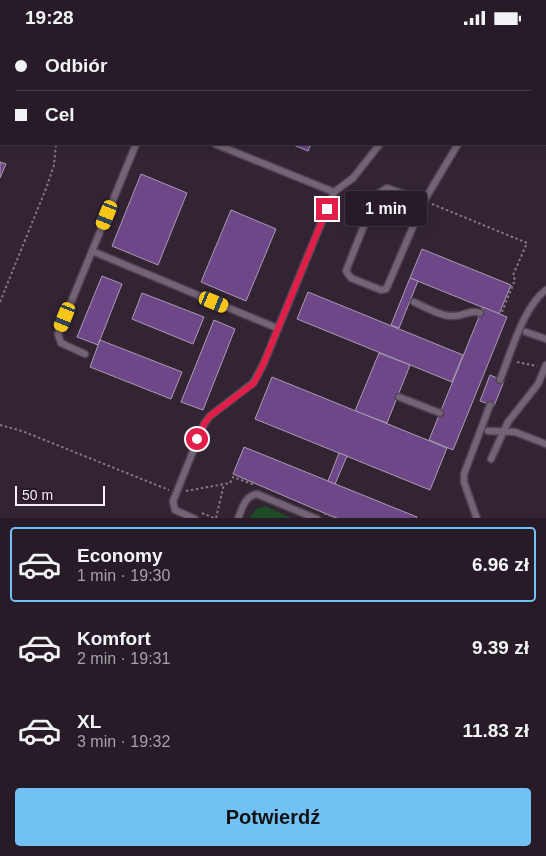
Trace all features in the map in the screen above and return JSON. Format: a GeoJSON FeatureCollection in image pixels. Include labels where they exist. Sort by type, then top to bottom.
{"type":"FeatureCollection","features":[{"type":"Feature","properties":{"kind":"lane"},"geometry":{"type":"LineString","coordinates":[[85,354],[61,343],[58,333],[136,145]]}},
{"type":"Feature","properties":{"kind":"lane"},"geometry":{"type":"LineString","coordinates":[[217,145],[334,192]]}},
{"type":"Feature","properties":{"kind":"lane"},"geometry":{"type":"LineString","coordinates":[[193,518],[175,510],[173,501],[175,492],[204,424],[210,416],[254,383],[334,192],[353,178],[379,145]]}},
{"type":"Feature","properties":{"kind":"lane"},"geometry":{"type":"LineString","coordinates":[[424,201],[391,188],[380,191],[376,195],[348,265],[346,271],[348,275],[376,289],[386,289],[424,201],[427,193],[457,145]]}},
{"type":"Feature","properties":{"kind":"lane"},"geometry":{"type":"LineString","coordinates":[[92,251],[277,328]]}},
{"type":"Feature","properties":{"kind":"lane"},"geometry":{"type":"LineString","coordinates":[[500,380],[528,309],[546,290]]}},
{"type":"Feature","properties":{"kind":"lane"},"geometry":{"type":"LineString","coordinates":[[414,302],[446,315],[453,316],[469,312],[480,313]]}},
{"type":"Feature","properties":{"kind":"lane"},"geometry":{"type":"LineString","coordinates":[[526,331],[546,339]]}},
{"type":"Feature","properties":{"kind":"lane"},"geometry":{"type":"LineString","coordinates":[[491,459],[508,422],[538,385],[545,367]]}},
{"type":"Feature","properties":{"kind":"lane"},"geometry":{"type":"LineString","coordinates":[[399,397],[440,413]]}},
{"type":"Feature","properties":{"kind":"lane"},"geometry":{"type":"LineString","coordinates":[[477,518],[464,482],[464,474],[490,405]]}},
{"type":"Feature","properties":{"kind":"lane"},"geometry":{"type":"LineString","coordinates":[[488,431],[515,432],[546,444]]}},
{"type":"Feature","properties":{"kind":"lane"},"geometry":{"type":"LineString","coordinates":[[238,518],[248,498],[251,495],[257,494],[315,518]]}},
{"type":"Feature","properties":{"kind":"path"},"geometry":{"type":"LineString","coordinates":[[0,302],[47,186],[54,165],[56,145]]}},
{"type":"Feature","properties":{"kind":"path"},"geometry":{"type":"LineString","coordinates":[[424,201],[526,243],[513,275],[515,280],[502,312]]}},
{"type":"Feature","properties":{"kind":"path"},"geometry":{"type":"LineString","coordinates":[[517,362],[545,367]]}},
{"type":"Feature","properties":{"kind":"path"},"geometry":{"type":"LineString","coordinates":[[0,425],[22,431],[175,492],[180,493],[230,483],[233,477],[258,486]]}},
{"type":"Feature","properties":{"kind":"path"},"geometry":{"type":"LineString","coordinates":[[216,518],[224,484]]}},
{"type":"Feature","properties":{"kind":"path"},"geometry":{"type":"LineString","coordinates":[[324,513],[336,518]]}},
{"type":"Feature","properties":{"kind":"green space"},"geometry":{"type":"Polygon","coordinates":[[[265,506],[289,517],[250,518],[256,509],[265,506]]]}},
{"type":"Feature","properties":{"kind":"building"},"geometry":{"type":"Polygon","coordinates":[[[293,145],[311,145],[308,151],[293,145]]]}},
{"type":"Feature","properties":{"kind":"building"},"geometry":{"type":"Polygon","coordinates":[[[0,162],[6,164],[0,178],[0,162]]]}},
{"type":"Feature","properties":{"kind":"building"},"geometry":{"type":"Polygon","coordinates":[[[141,174],[187,193],[158,265],[112,246],[141,174]]]}},
{"type":"Feature","properties":{"kind":"building"},"geometry":{"type":"Polygon","coordinates":[[[231,210],[276,229],[246,301],[201,282],[231,210]]]}},
{"type":"Feature","properties":{"kind":"building"},"geometry":{"type":"Polygon","coordinates":[[[422,249],[511,285],[499,314],[410,278],[422,249]]]}},
{"type":"Feature","properties":{"kind":"building"},"geometry":{"type":"Polygon","coordinates":[[[102,276],[122,284],[98,345],[77,337],[102,276]]]}},
{"type":"Feature","properties":{"kind":"building"},"geometry":{"type":"Polygon","coordinates":[[[410,278],[418,281],[399,328],[391,325],[410,278]]]}},
{"type":"Feature","properties":{"kind":"building"},"geometry":{"type":"Polygon","coordinates":[[[308,292],[463,355],[452,382],[297,319],[308,292]]]}},
{"type":"Feature","properties":{"kind":"building"},"geometry":{"type":"Polygon","coordinates":[[[142,293],[204,317],[193,344],[132,319],[142,293]]]}},
{"type":"Feature","properties":{"kind":"building"},"geometry":{"type":"Polygon","coordinates":[[[483,307],[507,317],[453,450],[429,440],[483,307]]]}},
{"type":"Feature","properties":{"kind":"building"},"geometry":{"type":"Polygon","coordinates":[[[214,320],[235,329],[203,410],[181,402],[214,320]]]}},
{"type":"Feature","properties":{"kind":"building"},"geometry":{"type":"Polygon","coordinates":[[[100,340],[182,372],[171,399],[90,367],[100,340]]]}},
{"type":"Feature","properties":{"kind":"building"},"geometry":{"type":"Polygon","coordinates":[[[379,353],[410,365],[387,423],[355,411],[379,353]]]}},
{"type":"Feature","properties":{"kind":"building"},"geometry":{"type":"Polygon","coordinates":[[[490,375],[504,381],[494,406],[480,401],[490,375]]]}},
{"type":"Feature","properties":{"kind":"building"},"geometry":{"type":"Polygon","coordinates":[[[272,377],[447,448],[430,490],[255,419],[272,377]]]}},
{"type":"Feature","properties":{"kind":"building"},"geometry":{"type":"Polygon","coordinates":[[[244,447],[417,517],[336,518],[233,474],[244,447]]]}},
{"type":"Feature","properties":{"kind":"building"},"geometry":{"type":"Polygon","coordinates":[[[339,453],[347,456],[335,484],[328,481],[339,453]]]}},
{"type":"Feature","properties":{"kind":"route"},"geometry":{"type":"LineString","coordinates":[[197,439],[210,416],[254,383],[327,209]]}}]}
